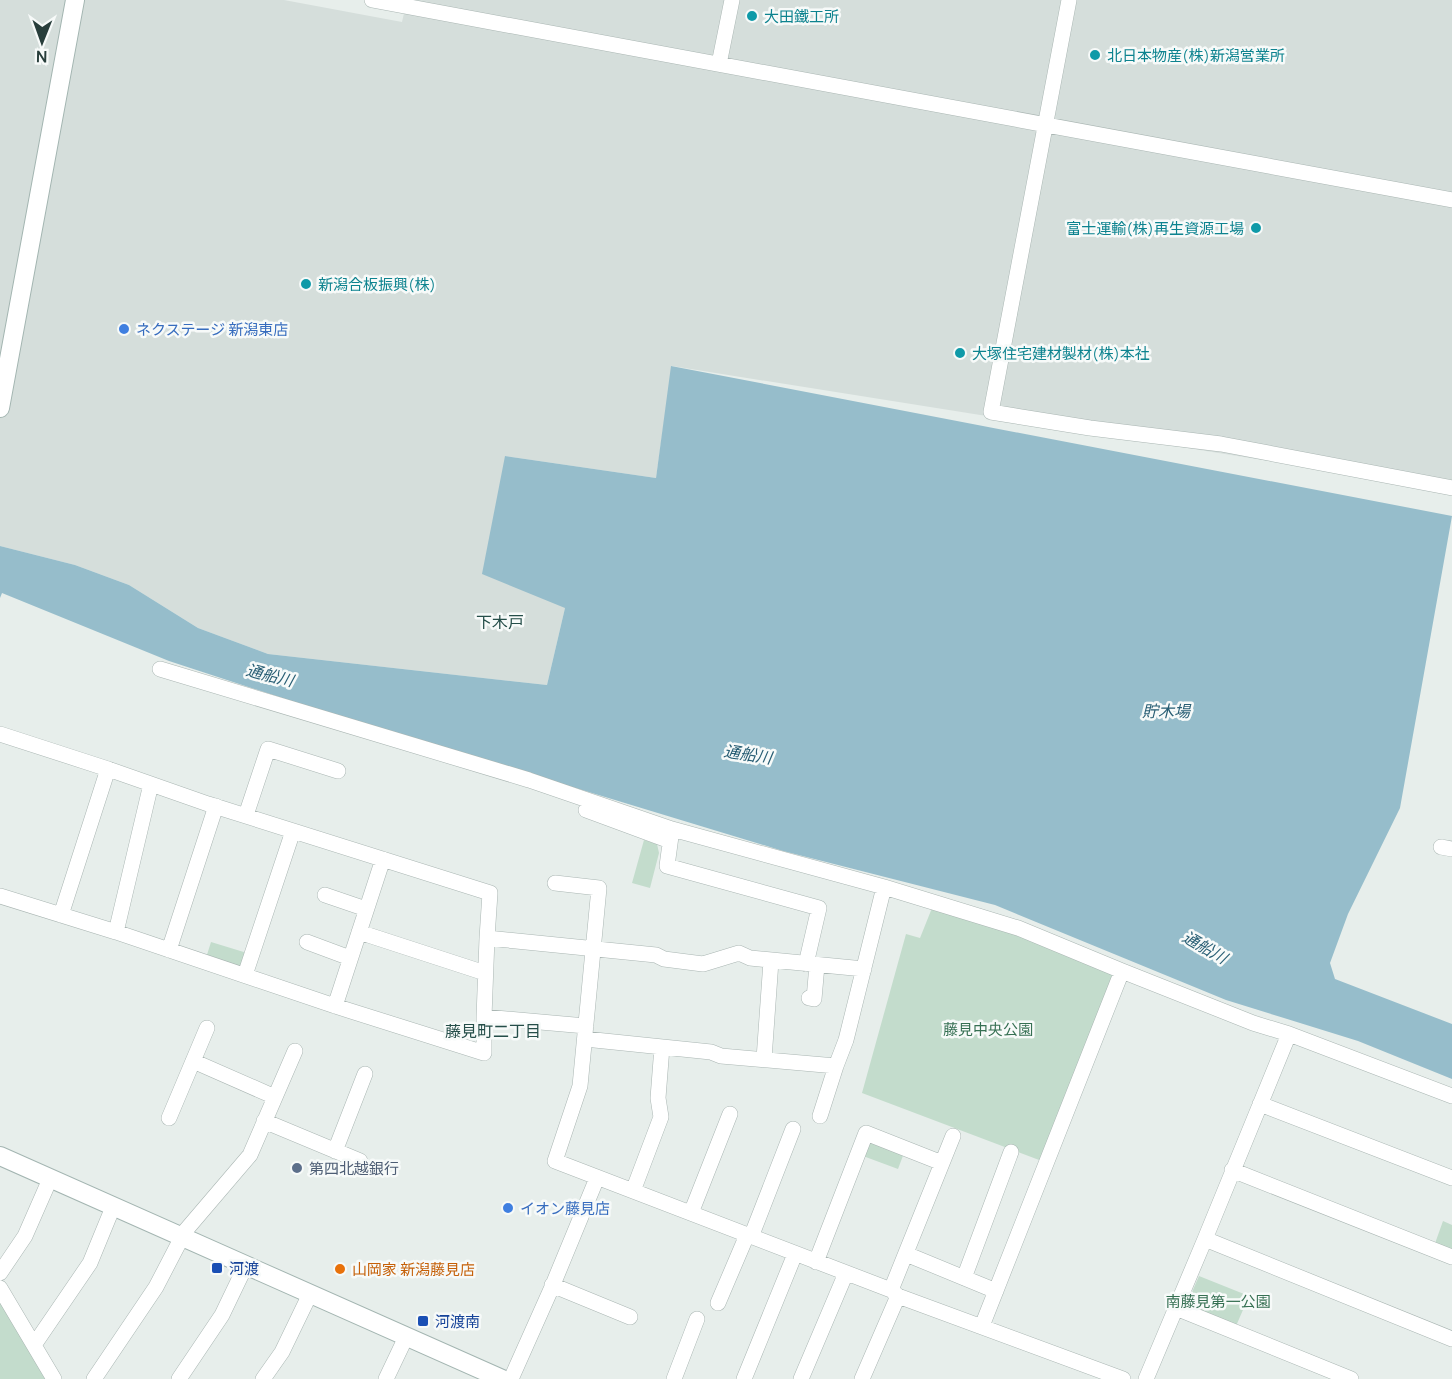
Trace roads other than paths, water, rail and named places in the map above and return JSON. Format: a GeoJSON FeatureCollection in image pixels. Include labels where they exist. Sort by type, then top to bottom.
{"type":"FeatureCollection","features":[{"type":"Feature","properties":{"kind":"street"},"geometry":{"type":"LineString","coordinates":[[0,408],[75,0]]}},
{"type":"Feature","properties":{"kind":"street"},"geometry":{"type":"LineString","coordinates":[[372,0],[404,3],[1452,200]]}},
{"type":"Feature","properties":{"kind":"street"},"geometry":{"type":"LineString","coordinates":[[720,64],[732,0]]}},
{"type":"Feature","properties":{"kind":"street"},"geometry":{"type":"LineString","coordinates":[[1069,0],[991,412],[1090,428],[1221,444],[1452,488]]}},
{"type":"Feature","properties":{"kind":"street"},"geometry":{"type":"LineString","coordinates":[[160,669],[551,788],[671,835],[884,887],[1018,928],[1253,1023],[1289,1034],[1452,1096]]}},
{"type":"Feature","properties":{"kind":"street"},"geometry":{"type":"LineString","coordinates":[[0,734],[293,831],[490,893],[485,973],[484,1053],[0,896]]}},
{"type":"Feature","properties":{"kind":"street"},"geometry":{"type":"LineString","coordinates":[[246,815],[268,749],[338,771]]}},
{"type":"Feature","properties":{"kind":"street"},"geometry":{"type":"LineString","coordinates":[[61,915],[108,769]]}},
{"type":"Feature","properties":{"kind":"street"},"geometry":{"type":"LineString","coordinates":[[116,933],[151,784]]}},
{"type":"Feature","properties":{"kind":"street"},"geometry":{"type":"LineString","coordinates":[[169,950],[216,806]]}},
{"type":"Feature","properties":{"kind":"street"},"geometry":{"type":"LineString","coordinates":[[244,975],[293,831]]}},
{"type":"Feature","properties":{"kind":"street"},"geometry":{"type":"LineString","coordinates":[[671,835],[667,866],[819,908],[811,965],[814,999],[809,998]]}},
{"type":"Feature","properties":{"kind":"street"},"geometry":{"type":"LineString","coordinates":[[335,1005],[383,859]]}},
{"type":"Feature","properties":{"kind":"street"},"geometry":{"type":"LineString","coordinates":[[555,883],[599,888],[580,1086],[555,1161],[1123,1379]]}},
{"type":"Feature","properties":{"kind":"street"},"geometry":{"type":"LineString","coordinates":[[820,1116],[846,1040],[884,887]]}},
{"type":"Feature","properties":{"kind":"street"},"geometry":{"type":"LineString","coordinates":[[325,895],[366,909]]}},
{"type":"Feature","properties":{"kind":"street"},"geometry":{"type":"LineString","coordinates":[[359,932],[485,973]]}},
{"type":"Feature","properties":{"kind":"street"},"geometry":{"type":"LineString","coordinates":[[487,938],[593,948],[703,964],[739,953],[750,958],[771,961],[864,969]]}},
{"type":"Feature","properties":{"kind":"street"},"geometry":{"type":"LineString","coordinates":[[307,942],[350,958]]}},
{"type":"Feature","properties":{"kind":"street"},"geometry":{"type":"LineString","coordinates":[[764,1059],[771,961]]}},
{"type":"Feature","properties":{"kind":"street"},"geometry":{"type":"LineString","coordinates":[[982,1326],[1122,971]]}},
{"type":"Feature","properties":{"kind":"street"},"geometry":{"type":"LineString","coordinates":[[484,1017],[662,1047],[711,1052],[721,1056],[836,1066]]}},
{"type":"Feature","properties":{"kind":"street"},"geometry":{"type":"LineString","coordinates":[[169,1118],[207,1028]]}},
{"type":"Feature","properties":{"kind":"street"},"geometry":{"type":"LineString","coordinates":[[1146,1379],[1289,1034]]}},
{"type":"Feature","properties":{"kind":"street"},"geometry":{"type":"LineString","coordinates":[[633,1191],[661,1116],[658,1098],[662,1047]]}},
{"type":"Feature","properties":{"kind":"street"},"geometry":{"type":"LineString","coordinates":[[94,1379],[156,1287],[181,1237],[250,1155],[295,1051]]}},
{"type":"Feature","properties":{"kind":"street"},"geometry":{"type":"LineString","coordinates":[[193,1060],[275,1097]]}},
{"type":"Feature","properties":{"kind":"street"},"geometry":{"type":"LineString","coordinates":[[335,1151],[365,1074]]}},
{"type":"Feature","properties":{"kind":"street"},"geometry":{"type":"LineString","coordinates":[[1260,1104],[1452,1178]]}},
{"type":"Feature","properties":{"kind":"street"},"geometry":{"type":"LineString","coordinates":[[691,1213],[730,1114]]}},
{"type":"Feature","properties":{"kind":"street"},"geometry":{"type":"LineString","coordinates":[[264,1121],[360,1161]]}},
{"type":"Feature","properties":{"kind":"street"},"geometry":{"type":"LineString","coordinates":[[718,1303],[749,1236],[793,1129]]}},
{"type":"Feature","properties":{"kind":"street"},"geometry":{"type":"LineString","coordinates":[[816,1262],[866,1133],[942,1163]]}},
{"type":"Feature","properties":{"kind":"street"},"geometry":{"type":"LineString","coordinates":[[862,1379],[895,1293],[906,1254],[953,1136]]}},
{"type":"Feature","properties":{"kind":"street"},"geometry":{"type":"LineString","coordinates":[[964,1278],[1011,1152]]}},
{"type":"Feature","properties":{"kind":"street"},"geometry":{"type":"LineString","coordinates":[[0,1156],[502,1379]]}},
{"type":"Feature","properties":{"kind":"street"},"geometry":{"type":"LineString","coordinates":[[1232,1170],[1452,1257]]}},
{"type":"Feature","properties":{"kind":"street"},"geometry":{"type":"LineString","coordinates":[[511,1379],[597,1178]]}},
{"type":"Feature","properties":{"kind":"street"},"geometry":{"type":"LineString","coordinates":[[0,1273],[25,1236],[50,1179]]}},
{"type":"Feature","properties":{"kind":"street"},"geometry":{"type":"LineString","coordinates":[[34,1345],[90,1263],[113,1207]]}},
{"type":"Feature","properties":{"kind":"street"},"geometry":{"type":"LineString","coordinates":[[1205,1239],[1452,1339]]}},
{"type":"Feature","properties":{"kind":"street"},"geometry":{"type":"LineString","coordinates":[[744,1379],[795,1254]]}},
{"type":"Feature","properties":{"kind":"street"},"geometry":{"type":"LineString","coordinates":[[906,1254],[996,1291]]}},
{"type":"Feature","properties":{"kind":"street"},"geometry":{"type":"LineString","coordinates":[[179,1379],[222,1315],[246,1265]]}},
{"type":"Feature","properties":{"kind":"street"},"geometry":{"type":"LineString","coordinates":[[801,1379],[846,1273]]}},
{"type":"Feature","properties":{"kind":"street"},"geometry":{"type":"LineString","coordinates":[[552,1285],[630,1317]]}},
{"type":"Feature","properties":{"kind":"street"},"geometry":{"type":"LineString","coordinates":[[0,1288],[54,1379]]}},
{"type":"Feature","properties":{"kind":"street"},"geometry":{"type":"LineString","coordinates":[[263,1379],[282,1352],[310,1294]]}},
{"type":"Feature","properties":{"kind":"street"},"geometry":{"type":"LineString","coordinates":[[1176,1308],[1351,1379]]}},
{"type":"Feature","properties":{"kind":"street"},"geometry":{"type":"LineString","coordinates":[[674,1379],[697,1319]]}},
{"type":"Feature","properties":{"kind":"street"},"geometry":{"type":"LineString","coordinates":[[386,1379],[406,1337]]}},
{"type":"Feature","properties":{"kind":"water","name":"貯木場"},"geometry":{"type":"Polygon","coordinates":[[[671,366],[1452,516],[1400,808],[1348,914],[1330,963],[1335,979],[1452,1024],[1452,1079],[1358,1041],[1226,1000],[995,905],[783,851],[316,709],[169,661],[2,593],[0,598],[0,546],[75,565],[129,585],[198,628],[268,654],[547,685],[565,608],[482,574],[505,456],[656,478],[671,366]]]}},
{"type":"Feature","properties":{"kind":"place","name":"大田鐵工所"},"geometry":{"type":"Point","coordinates":[752,16]}},
{"type":"Feature","properties":{"kind":"place","name":"北日本物産(株)新潟営業所"},"geometry":{"type":"Point","coordinates":[1095,55]}},
{"type":"Feature","properties":{"kind":"place","name":"富士運輸(株)再生資源工場"},"geometry":{"type":"Point","coordinates":[1256,228]}},
{"type":"Feature","properties":{"kind":"place","name":"新潟合板振興(株)"},"geometry":{"type":"Point","coordinates":[306,284]}},
{"type":"Feature","properties":{"kind":"place","name":"ネクステージ 新潟東店"},"geometry":{"type":"Point","coordinates":[124,329]}},
{"type":"Feature","properties":{"kind":"place","name":"大塚住宅建材製材(株)本社"},"geometry":{"type":"Point","coordinates":[960,353]}},
{"type":"Feature","properties":{"kind":"place","name":"第四北越銀行"},"geometry":{"type":"Point","coordinates":[297,1168]}},
{"type":"Feature","properties":{"kind":"place","name":"イオン藤見店"},"geometry":{"type":"Point","coordinates":[508,1208]}},
{"type":"Feature","properties":{"kind":"place","name":"河渡"},"geometry":{"type":"Point","coordinates":[217,1268]}},
{"type":"Feature","properties":{"kind":"place","name":"山岡家 新潟藤見店"},"geometry":{"type":"Point","coordinates":[340,1269]}},
{"type":"Feature","properties":{"kind":"place","name":"河渡南"},"geometry":{"type":"Point","coordinates":[423,1321]}},
{"type":"Feature","properties":{"kind":"district","name":"下木戸"},"geometry":{"type":"Point","coordinates":[500,622]}},
{"type":"Feature","properties":{"kind":"district","name":"藤見町二丁目"},"geometry":{"type":"Point","coordinates":[493,1031]}},
{"type":"Feature","properties":{"kind":"water label","name":"通船川"},"geometry":{"type":"Point","coordinates":[270,675]}},
{"type":"Feature","properties":{"kind":"water label","name":"通船川"},"geometry":{"type":"Point","coordinates":[748,754]}},
{"type":"Feature","properties":{"kind":"water label","name":"通船川"},"geometry":{"type":"Point","coordinates":[1205,947]}},
{"type":"Feature","properties":{"kind":"park label","name":"藤見中央公園"},"geometry":{"type":"Point","coordinates":[988,1029]}},
{"type":"Feature","properties":{"kind":"park label","name":"南藤見第一公園"},"geometry":{"type":"Point","coordinates":[1218,1301]}}]}
